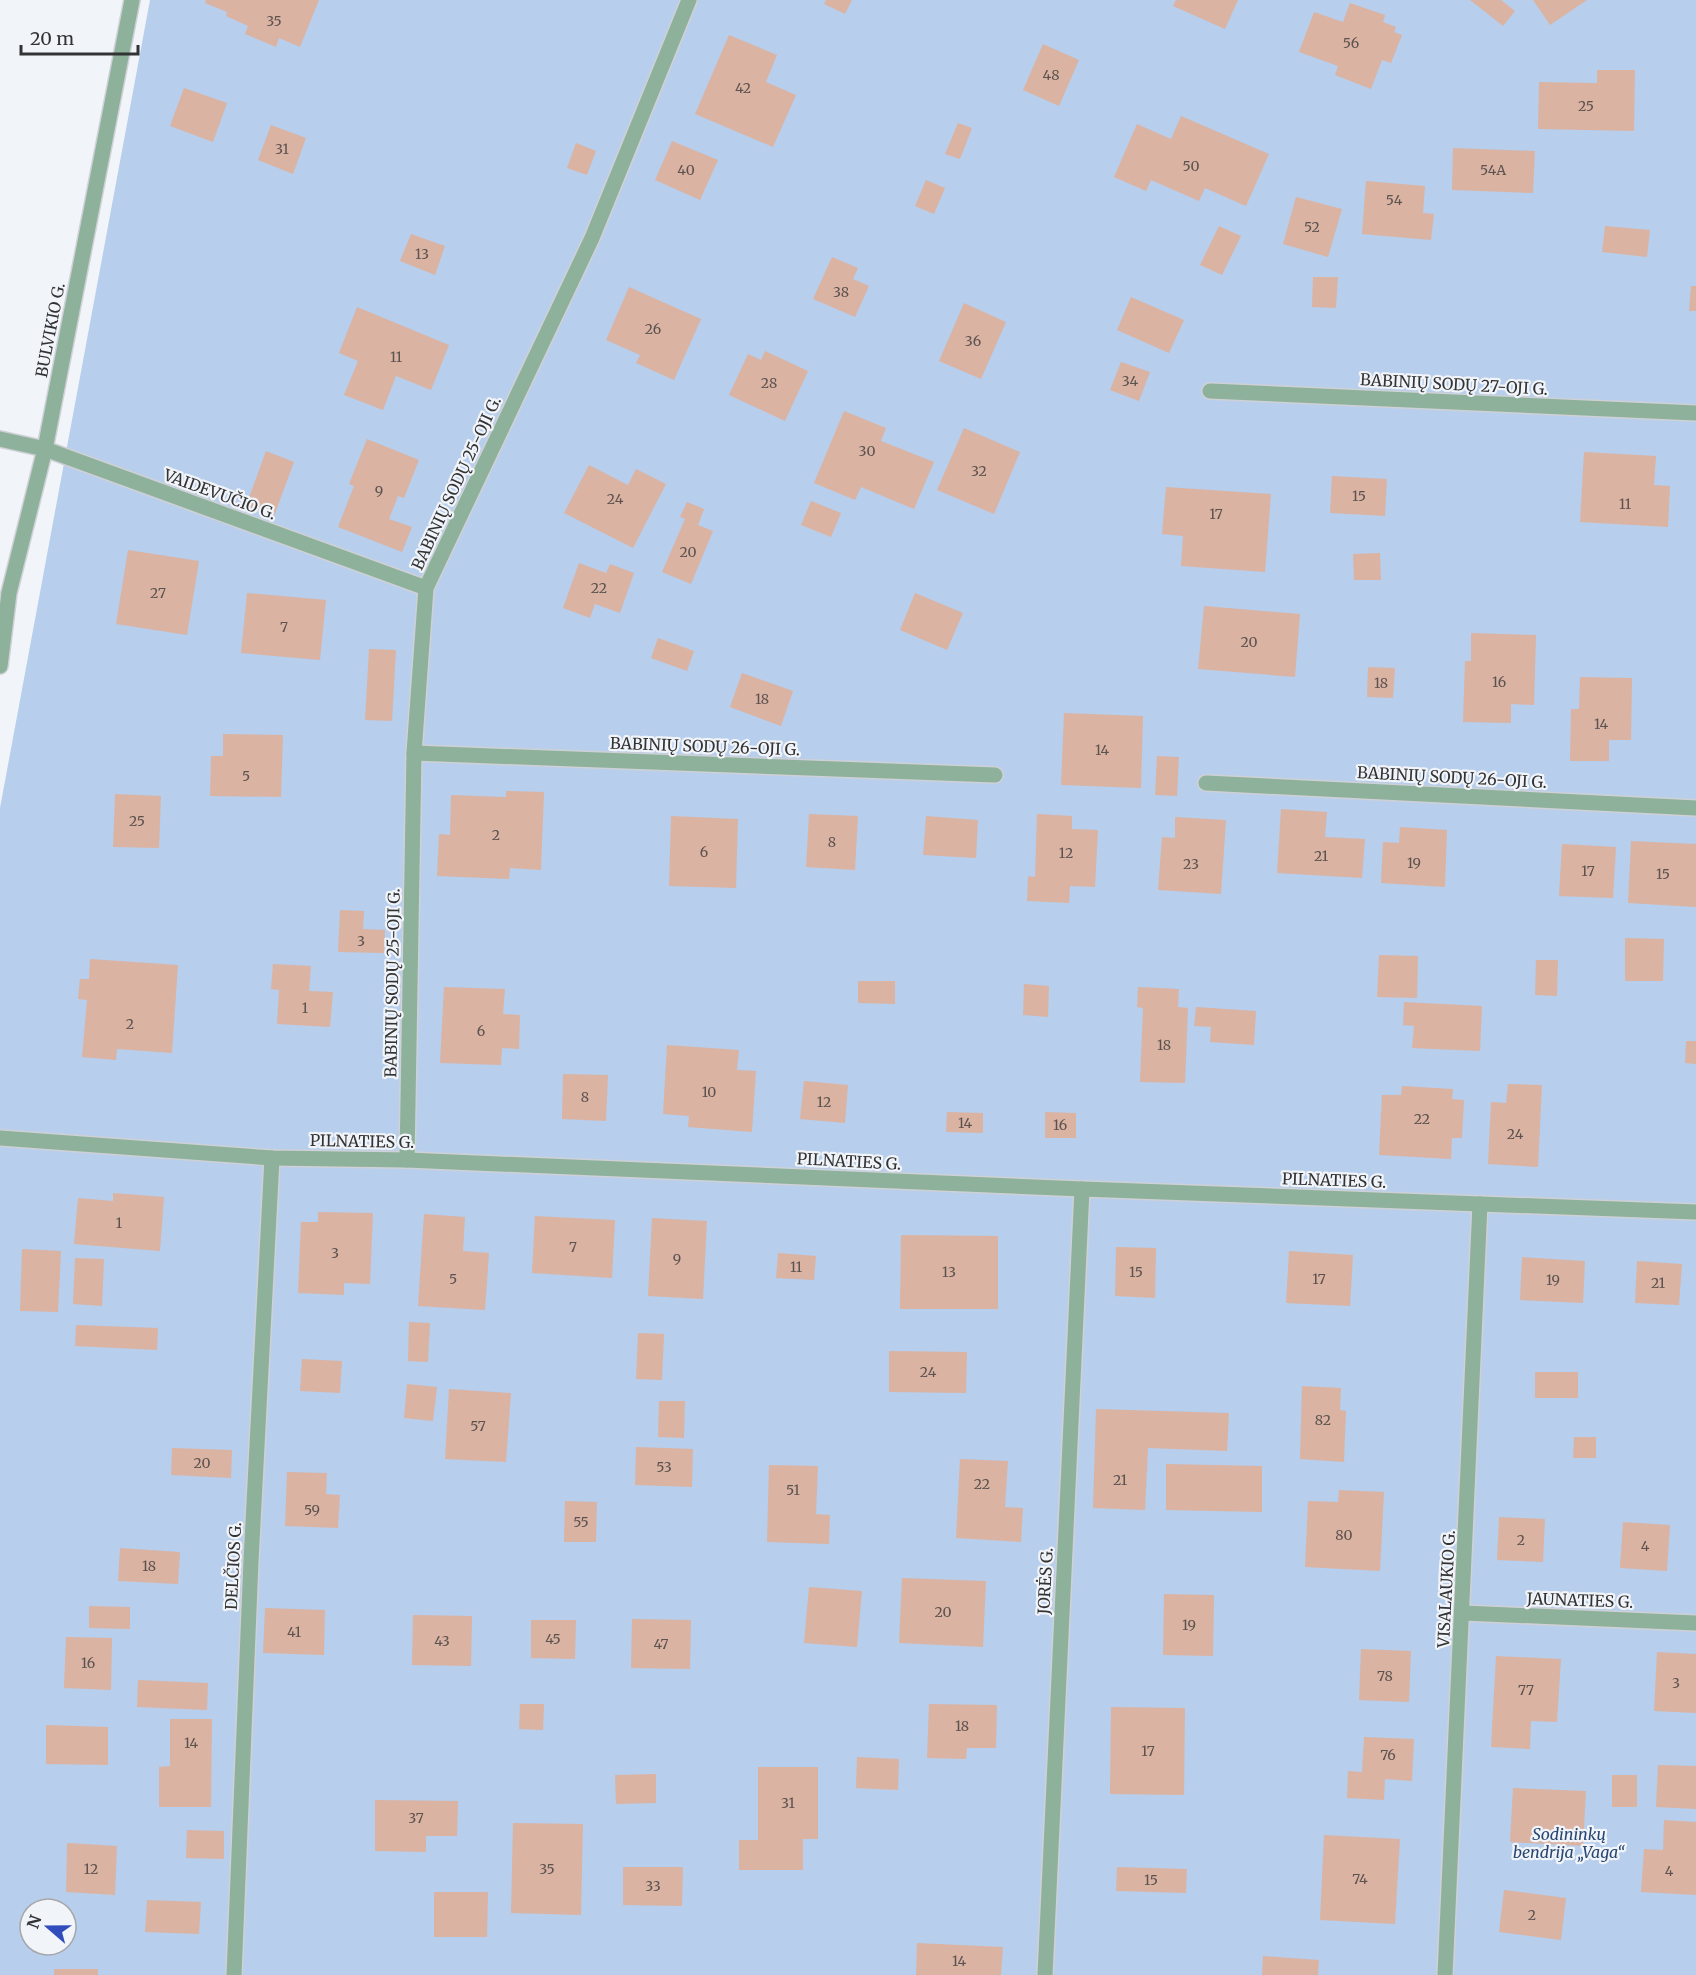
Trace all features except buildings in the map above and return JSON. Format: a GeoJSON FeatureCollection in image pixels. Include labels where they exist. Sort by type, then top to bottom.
{"type":"FeatureCollection","features":[{"type":"Feature","properties":{"kind":"street","name":"BULVIKIO G."},"geometry":{"type":"LineString","coordinates":[[0,666],[9,593],[45,449],[132,0]]}},
{"type":"Feature","properties":{"kind":"street","name":"BABINIŲ SODŲ 25-OJI G."},"geometry":{"type":"LineString","coordinates":[[407,1160],[414,753],[426,588],[592,238],[689,0]]}},
{"type":"Feature","properties":{"kind":"street","name":"BABINIŲ SODŲ 27-OJI G."},"geometry":{"type":"LineString","coordinates":[[1210,391],[1696,413]]}},
{"type":"Feature","properties":{"kind":"street","name":"VAIDEVUČIO G."},"geometry":{"type":"LineString","coordinates":[[0,439],[45,449],[426,588]]}},
{"type":"Feature","properties":{"kind":"street","name":"BABINIŲ SODŲ 26-OJI G."},"geometry":{"type":"LineString","coordinates":[[414,753],[995,775]]}},
{"type":"Feature","properties":{"kind":"street","name":"BABINIŲ SODŲ 26-OJI G."},"geometry":{"type":"LineString","coordinates":[[1206,783],[1696,808]]}},
{"type":"Feature","properties":{"kind":"street","name":"PILNATIES G."},"geometry":{"type":"LineString","coordinates":[[0,1138],[272,1158],[407,1160],[1696,1212]]}},
{"type":"Feature","properties":{"kind":"street","name":"DELČIOS G."},"geometry":{"type":"LineString","coordinates":[[234,1975],[251,1561],[272,1158]]}},
{"type":"Feature","properties":{"kind":"street","name":"JORĖS G."},"geometry":{"type":"LineString","coordinates":[[1045,1975],[1082,1189]]}},
{"type":"Feature","properties":{"kind":"street","name":"VISALAUKIO G."},"geometry":{"type":"LineString","coordinates":[[1445,1975],[1480,1204]]}},
{"type":"Feature","properties":{"kind":"street","name":"JAUNATIES G."},"geometry":{"type":"LineString","coordinates":[[1463,1613],[1696,1623]]}},
{"type":"Feature","properties":{"kind":"green space","name":"Sodininkų bendrija „Vaga“"},"geometry":{"type":"Polygon","coordinates":[[[150,0],[1696,0],[1696,1975],[0,1975],[0,808],[150,0]]]}}]}
